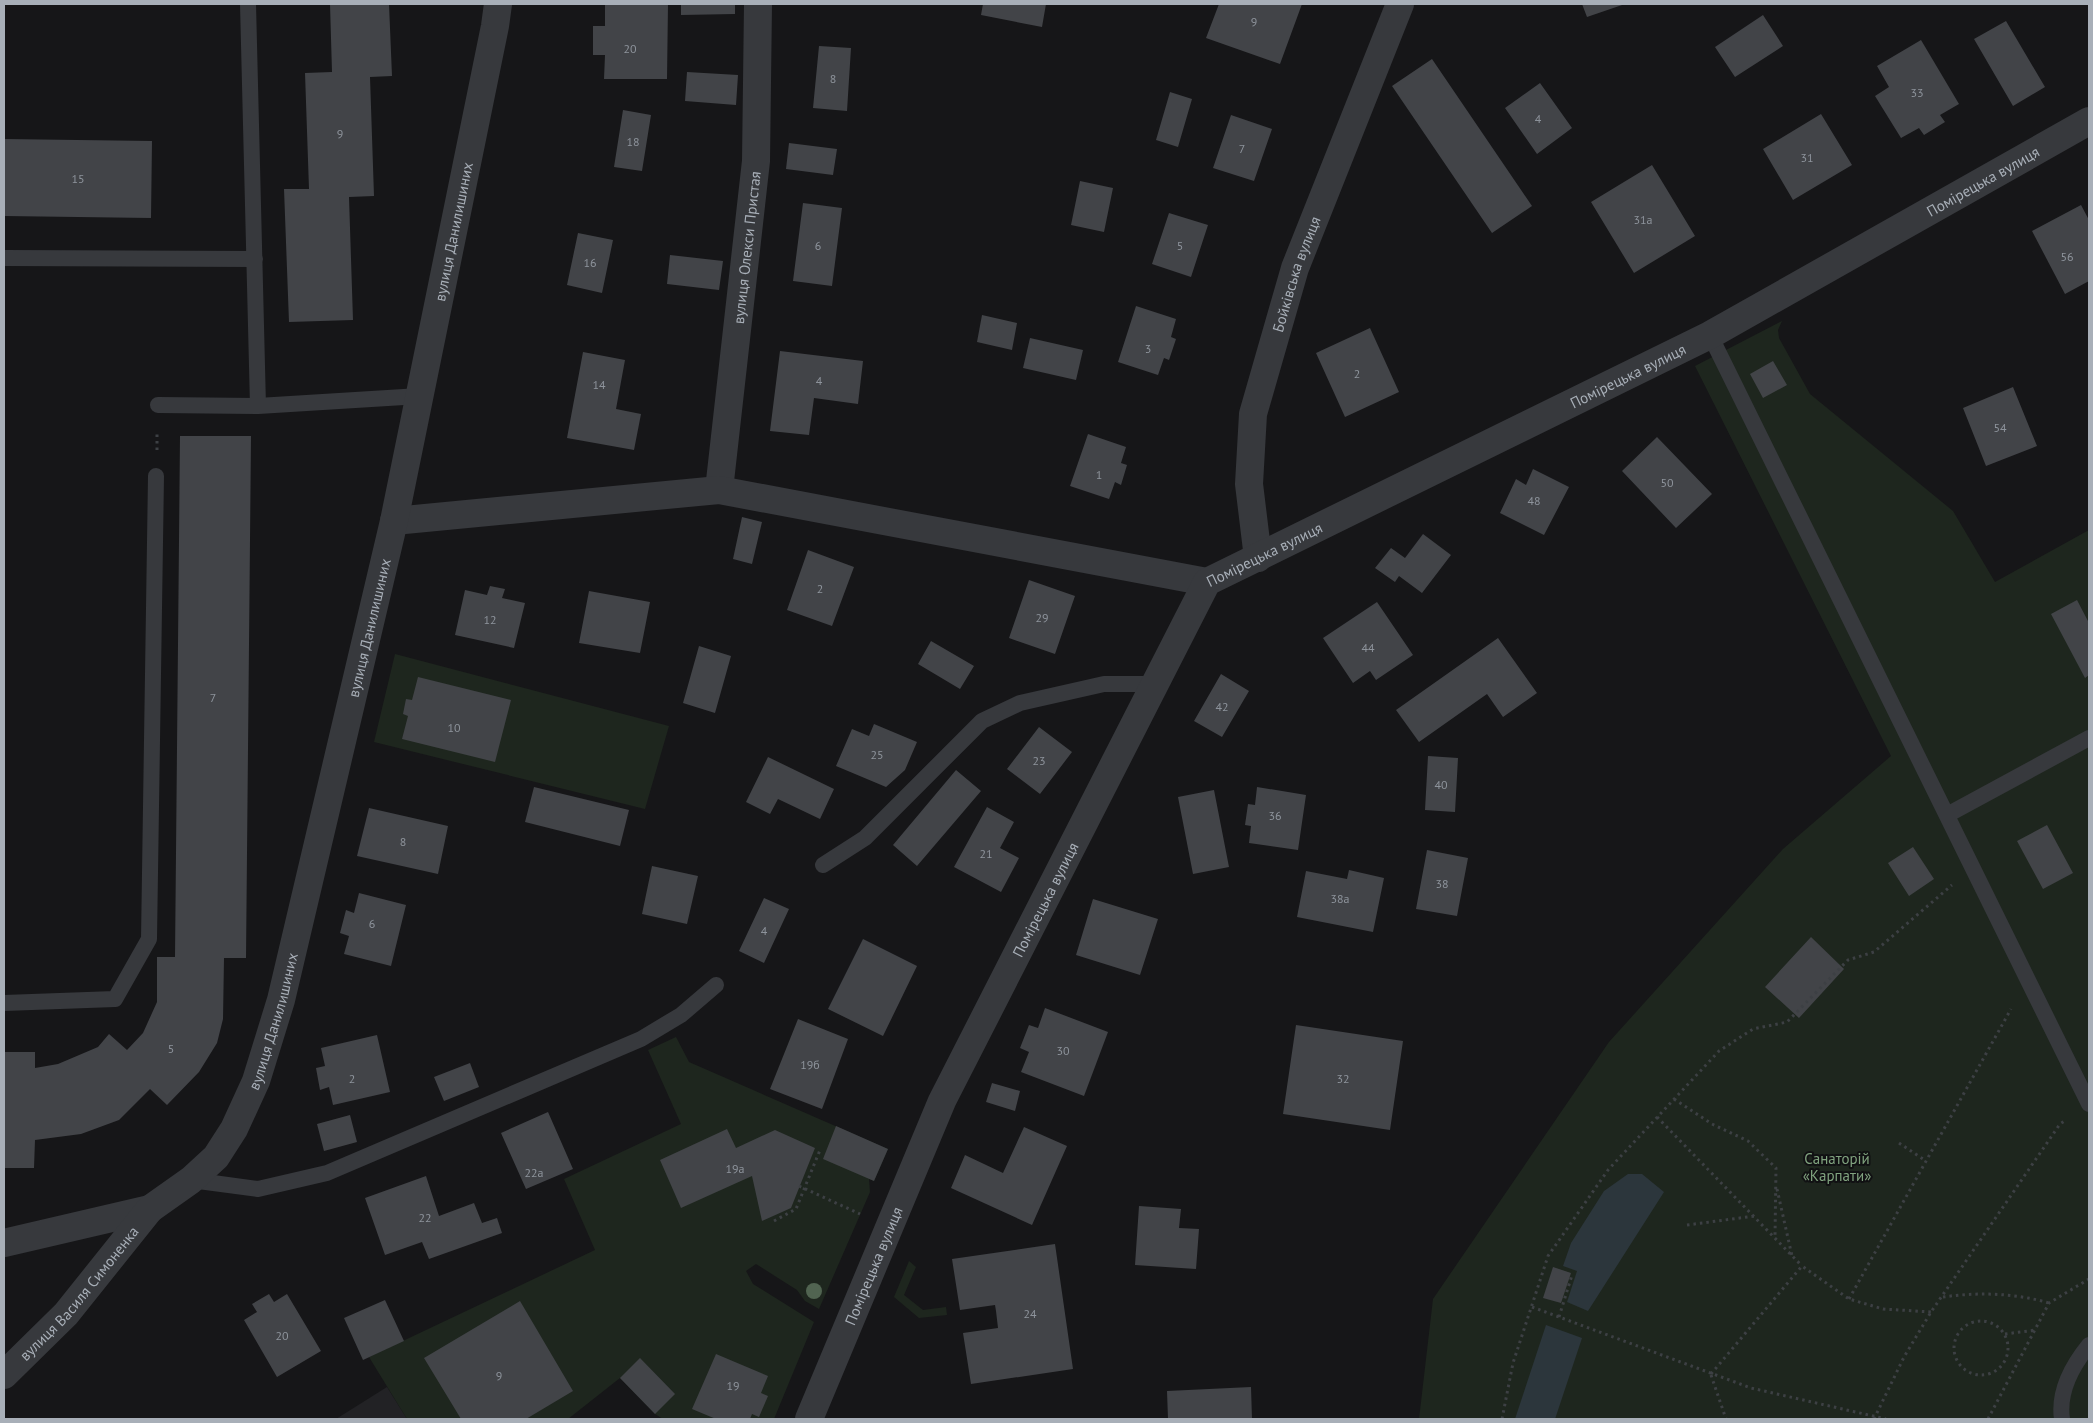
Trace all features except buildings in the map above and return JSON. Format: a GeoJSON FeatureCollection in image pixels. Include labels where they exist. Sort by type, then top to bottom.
{"type":"FeatureCollection","features":[{"type":"Feature","properties":{"kind":"street","name":"вулиця Данилишиних"},"geometry":{"type":"LineString","coordinates":[[150,1209],[191,1180],[216,1156],[234,1128],[256,1081],[281,1000],[394,521],[498,4]]}},
{"type":"Feature","properties":{"kind":"street","name":"вулиця Олекси Пристая"},"geometry":{"type":"LineString","coordinates":[[719,490],[756,161],[758,4]]}},
{"type":"Feature","properties":{"kind":"street","name":"Бойківська вулиця"},"geometry":{"type":"LineString","coordinates":[[1258,558],[1249,484],[1253,414],[1295,268],[1400,4]]}},
{"type":"Feature","properties":{"kind":"street","name":"Помірецька вулиця"},"geometry":{"type":"LineString","coordinates":[[809,1419],[942,1101],[1207,582],[1710,335],[2089,121]]}},
{"type":"Feature","properties":{"kind":"street"},"geometry":{"type":"LineString","coordinates":[[394,521],[719,490],[1207,582]]}},
{"type":"Feature","properties":{"kind":"street"},"geometry":{"type":"LineString","coordinates":[[4,1243],[150,1209]]}},
{"type":"Feature","properties":{"kind":"street","name":"вулиця Василя Симоненка"},"geometry":{"type":"LineString","coordinates":[[4,1375],[66,1314],[150,1209]]}},
{"type":"Feature","properties":{"kind":"lane"},"geometry":{"type":"LineString","coordinates":[[248,4],[258,406]]}},
{"type":"Feature","properties":{"kind":"lane"},"geometry":{"type":"LineString","coordinates":[[4,258],[255,259]]}},
{"type":"Feature","properties":{"kind":"lane"},"geometry":{"type":"LineString","coordinates":[[1710,335],[2089,1103]]}},
{"type":"Feature","properties":{"kind":"lane"},"geometry":{"type":"LineString","coordinates":[[158,405],[258,406],[420,396]]}},
{"type":"Feature","properties":{"kind":"lane"},"geometry":{"type":"LineString","coordinates":[[4,1002],[115,999],[149,939],[156,476]]}},
{"type":"Feature","properties":{"kind":"lane"},"geometry":{"type":"LineString","coordinates":[[822,865],[865,838],[982,721],[1020,703],[1104,684],[1155,684]]}},
{"type":"Feature","properties":{"kind":"lane"},"geometry":{"type":"LineString","coordinates":[[1947,815],[2089,738]]}},
{"type":"Feature","properties":{"kind":"lane"},"geometry":{"type":"LineString","coordinates":[[191,1180],[258,1189],[327,1173],[641,1039],[681,1016],[716,985]]}},
{"type":"Feature","properties":{"kind":"lane"},"geometry":{"type":"LineString","coordinates":[[2070,1065],[2089,1075]]}},
{"type":"Feature","properties":{"kind":"lane"},"geometry":{"type":"LineString","coordinates":[[2062,1419],[2062,1395],[2070,1374],[2089,1346]]}},
{"type":"Feature","properties":{"kind":"path"},"geometry":{"type":"LineString","coordinates":[[156,476],[158,405]]}},
{"type":"Feature","properties":{"kind":"path"},"geometry":{"type":"LineString","coordinates":[[1502,1419],[1513,1363],[1548,1256],[1608,1170],[1719,1051],[1753,1029],[1787,1022],[1848,960],[1874,952],[1973,868]]}},
{"type":"Feature","properties":{"kind":"path"},"geometry":{"type":"LineString","coordinates":[[1849,1299],[2028,978]]}},
{"type":"Feature","properties":{"kind":"path"},"geometry":{"type":"LineString","coordinates":[[1674,1099],[1712,1124],[1748,1141],[1776,1168],[1775,1238]]}},
{"type":"Feature","properties":{"kind":"path"},"geometry":{"type":"LineString","coordinates":[[1874,1418],[1904,1357],[1931,1312],[2060,1124],[2089,1103]]}},
{"type":"Feature","properties":{"kind":"path"},"geometry":{"type":"LineString","coordinates":[[1657,1117],[1802,1266],[1849,1299],[1884,1309],[1931,1312]]}},
{"type":"Feature","properties":{"kind":"path"},"geometry":{"type":"LineString","coordinates":[[1899,1143],[1926,1161]]}},
{"type":"Feature","properties":{"kind":"path"},"geometry":{"type":"LineString","coordinates":[[774,1221],[796,1209],[820,1150]]}},
{"type":"Feature","properties":{"kind":"path"},"geometry":{"type":"LineString","coordinates":[[1776,1184],[1792,1256]]}},
{"type":"Feature","properties":{"kind":"path"},"geometry":{"type":"LineString","coordinates":[[799,1186],[854,1211]]}},
{"type":"Feature","properties":{"kind":"path"},"geometry":{"type":"LineString","coordinates":[[1687,1225],[1755,1216]]}},
{"type":"Feature","properties":{"kind":"path"},"geometry":{"type":"LineString","coordinates":[[1711,1374],[1802,1266]]}},
{"type":"Feature","properties":{"kind":"path"},"geometry":{"type":"LineString","coordinates":[[1559,1317],[1572,1275]]}},
{"type":"Feature","properties":{"kind":"path"},"geometry":{"type":"LineString","coordinates":[[1988,1419],[2049,1303],[2089,1279]]}},
{"type":"Feature","properties":{"kind":"path"},"geometry":{"type":"LineString","coordinates":[[1942,1297],[1973,1293],[2028,1297],[2049,1303]]}},
{"type":"Feature","properties":{"kind":"path"},"geometry":{"type":"LineString","coordinates":[[1532,1307],[1751,1388],[1874,1418],[1886,1419]]}},
{"type":"Feature","properties":{"kind":"path"},"geometry":{"type":"LineString","coordinates":[[1973,1322],[1992,1322],[2005,1334],[2008,1343],[2006,1360],[1993,1372],[1985,1375],[1968,1371],[1956,1358],[1955,1341],[1959,1332],[1973,1322]]}},
{"type":"Feature","properties":{"kind":"path"},"geometry":{"type":"LineString","coordinates":[[2005,1334],[2036,1330]]}},
{"type":"Feature","properties":{"kind":"path"},"geometry":{"type":"LineString","coordinates":[[1711,1374],[1726,1419]]}},
{"type":"Feature","properties":{"kind":"shaded area"},"geometry":{"type":"Polygon","coordinates":[[[1628,1174],[1642,1174],[1664,1192],[1588,1311],[1567,1302],[1577,1271],[1563,1266],[1571,1243],[1604,1191],[1628,1174]]]}},
{"type":"Feature","properties":{"kind":"shaded area"},"geometry":{"type":"Polygon","coordinates":[[[1546,1325],[1582,1338],[1555,1419],[1515,1419],[1546,1325]]]}},
{"type":"Feature","properties":{"kind":"shaded area"},"geometry":{"type":"Polygon","coordinates":[[[387,1387],[407,1419],[336,1419],[387,1387]]]}},
{"type":"Feature","properties":{"kind":"green space","name":"Санаторій «Карпати»"},"geometry":{"type":"Polygon","coordinates":[[[1782,321],[1778,330],[1779,338],[1810,394],[1953,511],[1995,582],[2089,530],[2089,1419],[1419,1419],[1433,1299],[1609,1042],[1783,849],[1891,756],[1695,366],[1782,321]]]}},
{"type":"Feature","properties":{"kind":"green space"},"geometry":{"type":"Polygon","coordinates":[[[395,654],[669,726],[645,809],[374,742],[395,654]]]}},
{"type":"Feature","properties":{"kind":"green space"},"geometry":{"type":"Polygon","coordinates":[[[676,1037],[689,1062],[888,1149],[874,1181],[869,1179],[870,1192],[819,1309],[805,1301],[797,1290],[756,1264],[746,1271],[753,1284],[814,1322],[774,1419],[663,1419],[655,1414],[620,1378],[568,1419],[407,1419],[369,1357],[595,1250],[564,1179],[681,1124],[648,1050],[676,1037]]]}},
{"type":"Feature","properties":{"kind":"green space"},"geometry":{"type":"Polygon","coordinates":[[[909,1261],[916,1267],[904,1295],[923,1310],[946,1307],[947,1315],[919,1318],[894,1297],[909,1261]]]}}]}
